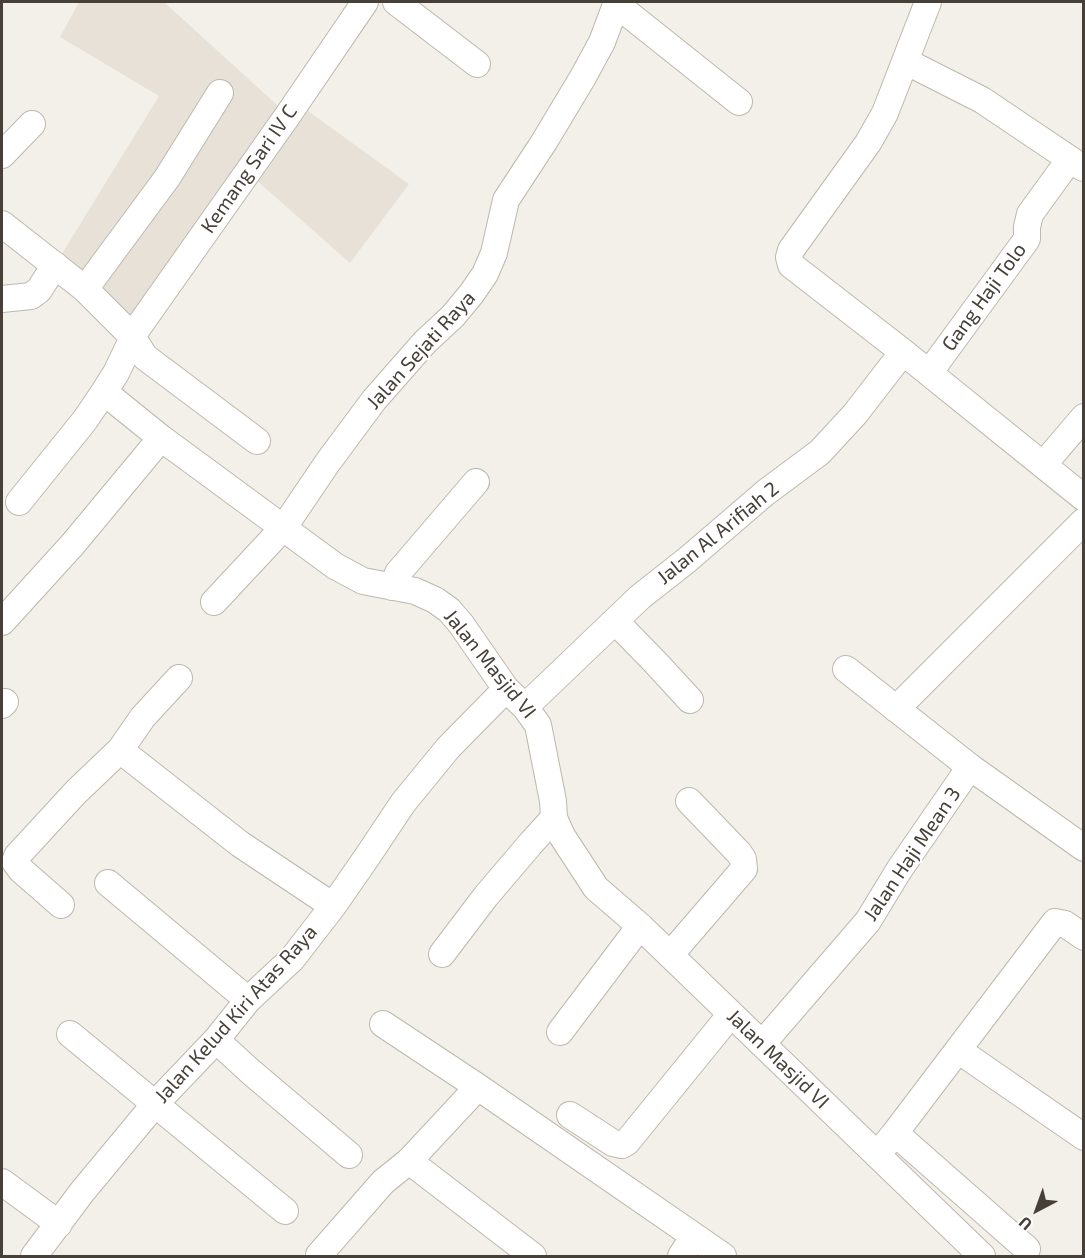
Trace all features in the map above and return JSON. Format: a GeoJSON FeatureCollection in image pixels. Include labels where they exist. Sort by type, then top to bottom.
{"type":"FeatureCollection","features":[{"type":"Feature","properties":{"kind":"street","name":"Kemang Sari IV C"},"geometry":{"type":"LineString","coordinates":[[132,336],[365,2]]}},
{"type":"Feature","properties":{"kind":"street"},"geometry":{"type":"LineString","coordinates":[[396,2],[477,64]]}},
{"type":"Feature","properties":{"kind":"street"},"geometry":{"type":"LineString","coordinates":[[928,2],[885,112],[868,143],[791,250],[789,257],[791,265],[903,352],[1083,498]]}},
{"type":"Feature","properties":{"kind":"street"},"geometry":{"type":"LineString","coordinates":[[616,3],[739,102]]}},
{"type":"Feature","properties":{"kind":"street","name":"Jalan Sejati Raya"},"geometry":{"type":"LineString","coordinates":[[214,603],[284,527],[327,462],[374,400],[425,342],[453,316],[485,274],[494,253],[506,200],[583,77],[602,42],[616,3]]}},
{"type":"Feature","properties":{"kind":"street"},"geometry":{"type":"LineString","coordinates":[[905,61],[982,100],[1077,163]]}},
{"type":"Feature","properties":{"kind":"street"},"geometry":{"type":"LineString","coordinates":[[85,289],[167,178],[219,93]]}},
{"type":"Feature","properties":{"kind":"street"},"geometry":{"type":"LineString","coordinates":[[2,155],[32,124]]}},
{"type":"Feature","properties":{"kind":"street","name":"Gang Haji Tolo"},"geometry":{"type":"LineString","coordinates":[[929,373],[1027,239],[1030,214],[1077,163]]}},
{"type":"Feature","properties":{"kind":"street"},"geometry":{"type":"LineString","coordinates":[[2,224],[85,289],[132,336],[145,357],[257,441]]}},
{"type":"Feature","properties":{"kind":"street"},"geometry":{"type":"LineString","coordinates":[[2,299],[31,296],[39,290],[55,265]]}},
{"type":"Feature","properties":{"kind":"street"},"geometry":{"type":"LineString","coordinates":[[19,502],[85,420],[104,392],[132,336]]}},
{"type":"Feature","properties":{"kind":"street","name":"Jalan Al Arifiah 2"},"geometry":{"type":"LineString","coordinates":[[525,707],[640,597],[765,493],[820,452],[855,414],[903,352]]}},
{"type":"Feature","properties":{"kind":"street","name":"Jalan Masjid VI"},"geometry":{"type":"LineString","coordinates":[[104,392],[161,438],[335,566],[363,581],[415,591],[435,600],[449,610],[506,689],[525,707],[538,724],[553,801],[554,818],[562,836],[596,888],[640,926],[982,1257]]}},
{"type":"Feature","properties":{"kind":"street"},"geometry":{"type":"LineString","coordinates":[[1043,465],[1083,417]]}},
{"type":"Feature","properties":{"kind":"street"},"geometry":{"type":"LineString","coordinates":[[2,622],[73,544],[161,438]]}},
{"type":"Feature","properties":{"kind":"street"},"geometry":{"type":"LineString","coordinates":[[392,587],[398,573],[476,482]]}},
{"type":"Feature","properties":{"kind":"street"},"geometry":{"type":"LineString","coordinates":[[896,709],[1083,521]]}},
{"type":"Feature","properties":{"kind":"street"},"geometry":{"type":"LineString","coordinates":[[615,621],[690,700]]}},
{"type":"Feature","properties":{"kind":"street"},"geometry":{"type":"LineString","coordinates":[[846,669],[970,767]]}},
{"type":"Feature","properties":{"kind":"street"},"geometry":{"type":"LineString","coordinates":[[61,905],[21,870],[15,862],[17,856],[76,792],[120,750],[143,717],[179,678]]}},
{"type":"Feature","properties":{"kind":"street","name":"Jalan Kelud Kiri Atas Raya"},"geometry":{"type":"LineString","coordinates":[[34,1257],[82,1192],[154,1104],[216,1040],[248,1000],[292,959],[333,906],[403,803],[448,748],[506,689]]}},
{"type":"Feature","properties":{"kind":"street"},"geometry":{"type":"LineString","coordinates":[[120,750],[240,844],[333,906]]}},
{"type":"Feature","properties":{"kind":"street","name":"Jalan Haji Mean 3"},"geometry":{"type":"LineString","coordinates":[[762,1044],[868,921],[899,870],[970,767],[1083,848]]}},
{"type":"Feature","properties":{"kind":"street"},"geometry":{"type":"LineString","coordinates":[[670,955],[744,869],[743,859],[739,853],[689,801]]}},
{"type":"Feature","properties":{"kind":"street"},"geometry":{"type":"LineString","coordinates":[[442,954],[486,896],[554,818]]}},
{"type":"Feature","properties":{"kind":"street"},"geometry":{"type":"LineString","coordinates":[[108,883],[248,1000]]}},
{"type":"Feature","properties":{"kind":"street"},"geometry":{"type":"LineString","coordinates":[[877,1155],[1055,922],[1065,924],[1083,938]]}},
{"type":"Feature","properties":{"kind":"street"},"geometry":{"type":"LineString","coordinates":[[560,1032],[640,926]]}},
{"type":"Feature","properties":{"kind":"street"},"geometry":{"type":"LineString","coordinates":[[570,1115],[613,1143],[627,1142],[731,1014]]}},
{"type":"Feature","properties":{"kind":"street"},"geometry":{"type":"LineString","coordinates":[[383,1024],[478,1087],[688,1246],[723,1257]]}},
{"type":"Feature","properties":{"kind":"street"},"geometry":{"type":"LineString","coordinates":[[70,1034],[285,1211]]}},
{"type":"Feature","properties":{"kind":"street"},"geometry":{"type":"LineString","coordinates":[[216,1040],[349,1155]]}},
{"type":"Feature","properties":{"kind":"street"},"geometry":{"type":"LineString","coordinates":[[958,1050],[1083,1137]]}},
{"type":"Feature","properties":{"kind":"street"},"geometry":{"type":"LineString","coordinates":[[314,1256],[383,1182],[409,1161],[478,1087]]}},
{"type":"Feature","properties":{"kind":"street"},"geometry":{"type":"LineString","coordinates":[[895,1133],[1027,1249]]}},
{"type":"Feature","properties":{"kind":"street"},"geometry":{"type":"LineString","coordinates":[[409,1161],[532,1257]]}},
{"type":"Feature","properties":{"kind":"street"},"geometry":{"type":"LineString","coordinates":[[2,1182],[59,1224]]}},
{"type":"Feature","properties":{"kind":"shaded area"},"geometry":{"type":"Polygon","coordinates":[[[79,2],[164,2],[288,115],[301,106],[409,184],[350,263],[247,172],[132,336],[55,265],[159,96],[60,37],[79,2]]]}}]}
